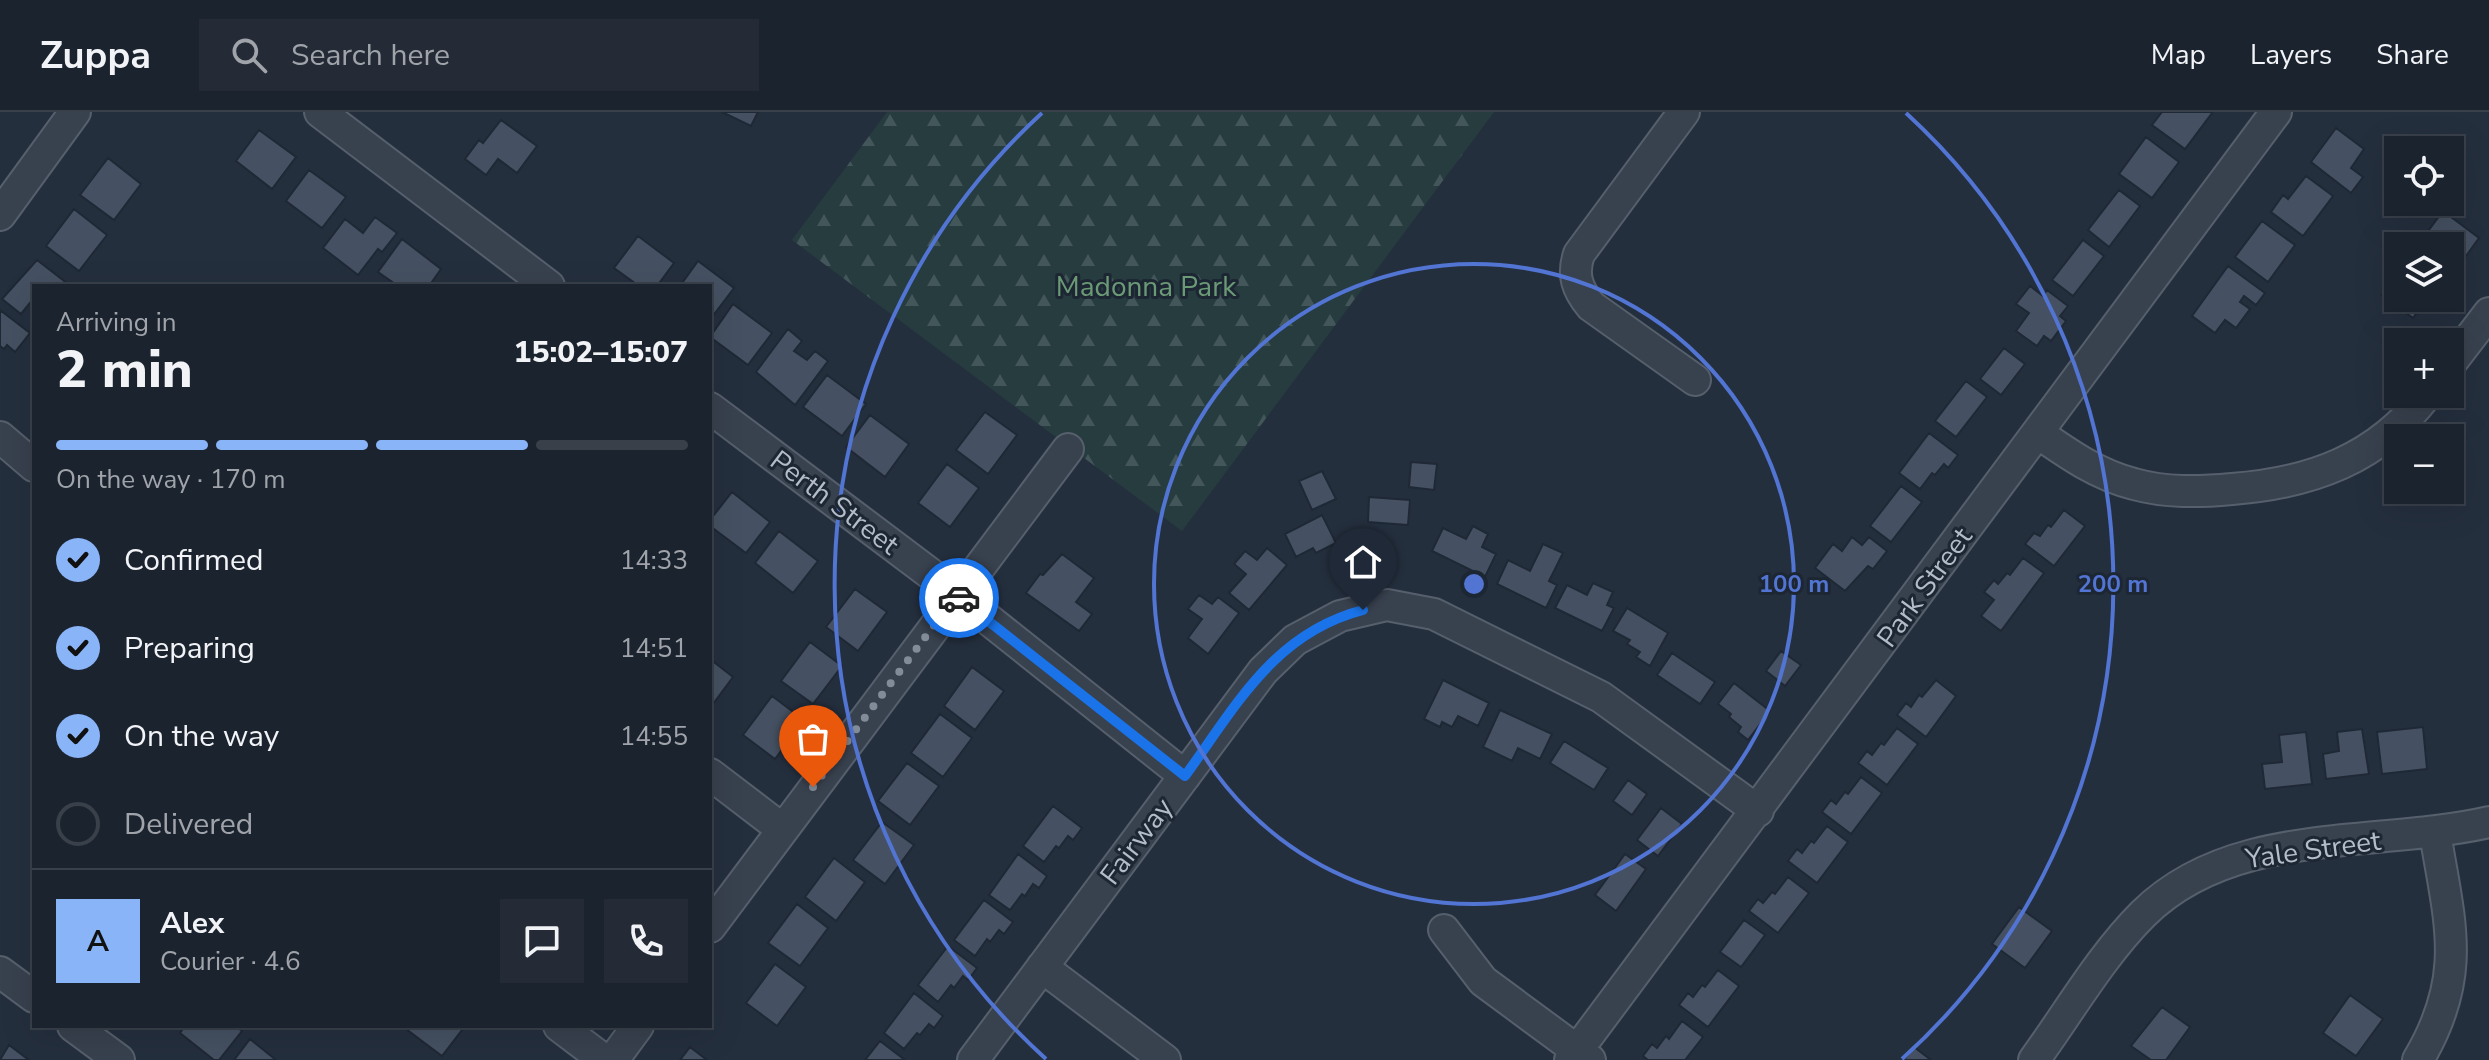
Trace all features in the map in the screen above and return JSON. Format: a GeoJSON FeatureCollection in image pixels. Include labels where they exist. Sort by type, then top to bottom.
{"type":"FeatureCollection","features":[{"type":"Feature","properties":{"kind":"street"},"geometry":{"type":"LineString","coordinates":[[0,215],[75,112]]}},
{"type":"Feature","properties":{"kind":"street"},"geometry":{"type":"LineString","coordinates":[[320,112],[546,284]]}},
{"type":"Feature","properties":{"kind":"street"},"geometry":{"type":"LineString","coordinates":[[1684,112],[1579,254],[1575,274],[1580,293],[1591,306],[1695,380]]}},
{"type":"Feature","properties":{"kind":"street","name":"Park Street"},"geometry":{"type":"LineString","coordinates":[[1579,1057],[2276,112]]}},
{"type":"Feature","properties":{"kind":"street"},"geometry":{"type":"LineString","coordinates":[[2464,346],[2489,313]]}},
{"type":"Feature","properties":{"kind":"street"},"geometry":{"type":"LineString","coordinates":[[2038,433],[2097,471],[2133,484],[2201,492],[2302,480],[2361,455],[2400,426],[2415,408]]}},
{"type":"Feature","properties":{"kind":"street","name":"Perth Street"},"geometry":{"type":"LineString","coordinates":[[712,410],[1185,776]]}},
{"type":"Feature","properties":{"kind":"street"},"geometry":{"type":"LineString","coordinates":[[0,437],[32,464]]}},
{"type":"Feature","properties":{"kind":"street"},"geometry":{"type":"LineString","coordinates":[[712,924],[1068,449]]}},
{"type":"Feature","properties":{"kind":"street","name":"Fairway"},"geometry":{"type":"LineString","coordinates":[[973,1060],[1263,671],[1280,652],[1308,632],[1340,616],[1387,605],[1434,614],[1601,697],[1758,811]]}},
{"type":"Feature","properties":{"kind":"street"},"geometry":{"type":"LineString","coordinates":[[712,776],[782,829]]}},
{"type":"Feature","properties":{"kind":"street","name":"Yale Street"},"geometry":{"type":"LineString","coordinates":[[2034,1060],[2124,936],[2162,898],[2194,877],[2227,862],[2267,851],[2435,833],[2489,822]]}},
{"type":"Feature","properties":{"kind":"street"},"geometry":{"type":"LineString","coordinates":[[2418,1060],[2440,1017],[2453,958],[2435,833]]}},
{"type":"Feature","properties":{"kind":"street"},"geometry":{"type":"LineString","coordinates":[[1444,930],[1483,981],[1579,1057]]}},
{"type":"Feature","properties":{"kind":"street"},"geometry":{"type":"LineString","coordinates":[[1042,967],[1165,1060]]}},
{"type":"Feature","properties":{"kind":"street"},"geometry":{"type":"LineString","coordinates":[[0,972],[32,996]]}},
{"type":"Feature","properties":{"kind":"street"},"geometry":{"type":"LineString","coordinates":[[76,1028],[119,1060]]}},
{"type":"Feature","properties":{"kind":"street"},"geometry":{"type":"LineString","coordinates":[[562,1028],[604,1060]]}},
{"type":"Feature","properties":{"kind":"street"},"geometry":{"type":"LineString","coordinates":[[613,1060],[637,1028]]}},
{"type":"Feature","properties":{"kind":"green space","name":"Madonna Park"},"geometry":{"type":"Polygon","coordinates":[[[887,112],[1494,112],[1182,531],[792,240],[887,112]]]}},
{"type":"Feature","properties":{"kind":"building"},"geometry":{"type":"Polygon","coordinates":[[[722,112],[758,112],[751,126],[722,112]]]}},
{"type":"Feature","properties":{"kind":"building"},"geometry":{"type":"Polygon","coordinates":[[[2162,112],[2212,113],[2185,149],[2152,125],[2162,112]]]}},
{"type":"Feature","properties":{"kind":"building"},"geometry":{"type":"Polygon","coordinates":[[[501,120],[537,146],[517,173],[498,159],[486,175],[465,159],[479,140],[483,143],[501,120]]]}},
{"type":"Feature","properties":{"kind":"building"},"geometry":{"type":"Polygon","coordinates":[[[2336,128],[2364,149],[2351,168],[2363,177],[2351,193],[2311,162],[2336,128]]]}},
{"type":"Feature","properties":{"kind":"building"},"geometry":{"type":"Polygon","coordinates":[[[259,130],[296,157],[272,189],[236,161],[259,130]]]}},
{"type":"Feature","properties":{"kind":"building"},"geometry":{"type":"Polygon","coordinates":[[[2146,137],[2179,162],[2152,198],[2119,174],[2146,137]]]}},
{"type":"Feature","properties":{"kind":"building"},"geometry":{"type":"Polygon","coordinates":[[[108,158],[141,184],[114,220],[80,195],[108,158]]]}},
{"type":"Feature","properties":{"kind":"building"},"geometry":{"type":"Polygon","coordinates":[[[309,170],[346,197],[322,228],[286,201],[309,170]]]}},
{"type":"Feature","properties":{"kind":"building"},"geometry":{"type":"Polygon","coordinates":[[[2306,176],[2333,196],[2303,236],[2271,212],[2283,195],[2288,199],[2306,176]]]}},
{"type":"Feature","properties":{"kind":"building"},"geometry":{"type":"Polygon","coordinates":[[[2119,190],[2140,206],[2109,247],[2088,230],[2119,190]]]}},
{"type":"Feature","properties":{"kind":"building"},"geometry":{"type":"Polygon","coordinates":[[[74,209],[107,235],[79,271],[46,246],[74,209]]]}},
{"type":"Feature","properties":{"kind":"building"},"geometry":{"type":"Polygon","coordinates":[[[2439,216],[2450,216],[2479,238],[2466,256],[2464,232],[2427,232],[2439,216]]]}},
{"type":"Feature","properties":{"kind":"building"},"geometry":{"type":"Polygon","coordinates":[[[375,217],[397,233],[382,252],[378,249],[358,275],[323,248],[345,219],[363,233],[375,217]]]}},
{"type":"Feature","properties":{"kind":"building"},"geometry":{"type":"Polygon","coordinates":[[[2262,221],[2295,245],[2268,282],[2235,257],[2262,221]]]}},
{"type":"Feature","properties":{"kind":"building"},"geometry":{"type":"Polygon","coordinates":[[[638,236],[674,263],[658,284],[636,284],[614,268],[638,236]]]}},
{"type":"Feature","properties":{"kind":"building"},"geometry":{"type":"Polygon","coordinates":[[[402,239],[441,269],[430,284],[395,284],[378,272],[402,239]]]}},
{"type":"Feature","properties":{"kind":"building"},"geometry":{"type":"Polygon","coordinates":[[[2083,240],[2104,256],[2073,296],[2052,280],[2083,240]]]}},
{"type":"Feature","properties":{"kind":"building"},"geometry":{"type":"Polygon","coordinates":[[[37,260],[68,284],[32,284],[32,300],[21,314],[2,299],[37,260]]]}},
{"type":"Feature","properties":{"kind":"building"},"geometry":{"type":"Polygon","coordinates":[[[698,261],[734,288],[712,317],[712,284],[681,284],[698,261]]]}},
{"type":"Feature","properties":{"kind":"building"},"geometry":{"type":"Polygon","coordinates":[[[2228,266],[2265,293],[2256,305],[2244,296],[2240,302],[2250,309],[2236,328],[2225,320],[2215,333],[2192,316],[2228,266]]]}},
{"type":"Feature","properties":{"kind":"building"},"geometry":{"type":"Polygon","coordinates":[[[2030,286],[2043,296],[2047,290],[2068,306],[2060,316],[2066,321],[2051,341],[2044,336],[2037,346],[2016,331],[2029,313],[2016,304],[2030,286]]]}},
{"type":"Feature","properties":{"kind":"building"},"geometry":{"type":"Polygon","coordinates":[[[733,304],[772,333],[748,365],[712,338],[733,304]]]}},
{"type":"Feature","properties":{"kind":"building"},"geometry":{"type":"Polygon","coordinates":[[[0,310],[30,333],[15,352],[7,345],[4,349],[0,346],[0,310]]]}},
{"type":"Feature","properties":{"kind":"building"},"geometry":{"type":"Polygon","coordinates":[[[788,329],[802,341],[794,351],[807,360],[815,351],[828,361],[795,405],[756,372],[788,329]]]}},
{"type":"Feature","properties":{"kind":"building"},"geometry":{"type":"Polygon","coordinates":[[[2004,348],[2025,364],[2001,395],[1980,379],[2004,348]]]}},
{"type":"Feature","properties":{"kind":"building"},"geometry":{"type":"Polygon","coordinates":[[[827,375],[866,404],[842,436],[803,407],[827,375]]]}},
{"type":"Feature","properties":{"kind":"building"},"geometry":{"type":"Polygon","coordinates":[[[1966,381],[1987,397],[1956,437],[1935,421],[1966,381]]]}},
{"type":"Feature","properties":{"kind":"building"},"geometry":{"type":"Polygon","coordinates":[[[985,412],[1017,435],[988,474],[956,450],[985,412]]]}},
{"type":"Feature","properties":{"kind":"building"},"geometry":{"type":"Polygon","coordinates":[[[870,415],[909,444],[885,477],[846,447],[870,415]]]}},
{"type":"Feature","properties":{"kind":"building"},"geometry":{"type":"Polygon","coordinates":[[[1929,433],[1958,455],[1948,468],[1944,464],[1935,475],[1932,473],[1920,489],[1899,473],[1929,433]]]}},
{"type":"Feature","properties":{"kind":"building"},"geometry":{"type":"Polygon","coordinates":[[[1411,462],[1437,464],[1434,490],[1409,487],[1411,462]]]}},
{"type":"Feature","properties":{"kind":"building"},"geometry":{"type":"Polygon","coordinates":[[[947,464],[979,488],[950,527],[918,503],[947,464]]]}},
{"type":"Feature","properties":{"kind":"building"},"geometry":{"type":"Polygon","coordinates":[[[1322,471],[1336,499],[1312,510],[1299,481],[1322,471]]]}},
{"type":"Feature","properties":{"kind":"building"},"geometry":{"type":"Polygon","coordinates":[[[1901,486],[1922,502],[1891,542],[1870,526],[1901,486]]]}},
{"type":"Feature","properties":{"kind":"building"},"geometry":{"type":"Polygon","coordinates":[[[732,492],[770,522],[746,553],[712,528],[712,517],[732,492]]]}},
{"type":"Feature","properties":{"kind":"building"},"geometry":{"type":"Polygon","coordinates":[[[1369,497],[1410,500],[1408,525],[1368,522],[1369,497]]]}},
{"type":"Feature","properties":{"kind":"building"},"geometry":{"type":"Polygon","coordinates":[[[2064,510],[2085,526],[2054,566],[2025,544],[2034,533],[2040,536],[2048,525],[2051,527],[2064,510]]]}},
{"type":"Feature","properties":{"kind":"building"},"geometry":{"type":"Polygon","coordinates":[[[1322,515],[1336,543],[1316,553],[1313,548],[1296,557],[1285,534],[1322,515]]]}},
{"type":"Feature","properties":{"kind":"building"},"geometry":{"type":"Polygon","coordinates":[[[1473,526],[1488,534],[1482,547],[1496,554],[1485,577],[1432,551],[1443,528],[1466,539],[1473,526]]]}},
{"type":"Feature","properties":{"kind":"building"},"geometry":{"type":"Polygon","coordinates":[[[779,531],[818,561],[793,593],[755,563],[779,531]]]}},
{"type":"Feature","properties":{"kind":"building"},"geometry":{"type":"Polygon","coordinates":[[[1852,537],[1862,545],[1869,537],[1887,551],[1873,569],[1868,566],[1845,591],[1815,568],[1833,544],[1842,551],[1852,537]]]}},
{"type":"Feature","properties":{"kind":"building"},"geometry":{"type":"Polygon","coordinates":[[[1543,544],[1563,553],[1549,581],[1557,585],[1546,608],[1497,584],[1508,560],[1530,571],[1543,544]]]}},
{"type":"Feature","properties":{"kind":"building"},"geometry":{"type":"Polygon","coordinates":[[[1267,548],[1287,565],[1249,610],[1229,593],[1246,574],[1234,564],[1245,551],[1257,560],[1267,548]]]}},
{"type":"Feature","properties":{"kind":"building"},"geometry":{"type":"Polygon","coordinates":[[[1062,554],[1094,578],[1076,602],[1092,614],[1079,631],[1026,593],[1040,574],[1043,575],[1062,554]]]}},
{"type":"Feature","properties":{"kind":"building"},"geometry":{"type":"Polygon","coordinates":[[[2023,558],[2044,573],[2001,631],[1981,616],[1994,600],[1984,592],[1994,580],[1998,584],[2007,573],[2010,575],[2023,558]]]}},
{"type":"Feature","properties":{"kind":"building"},"geometry":{"type":"Polygon","coordinates":[[[1593,583],[1613,592],[1607,605],[1614,608],[1602,631],[1555,608],[1567,585],[1587,595],[1593,583]]]}},
{"type":"Feature","properties":{"kind":"building"},"geometry":{"type":"Polygon","coordinates":[[[855,589],[887,612],[858,651],[826,627],[855,589]]]}},
{"type":"Feature","properties":{"kind":"building"},"geometry":{"type":"Polygon","coordinates":[[[1199,595],[1212,604],[1218,597],[1239,613],[1208,654],[1188,638],[1202,619],[1188,609],[1199,595]]]}},
{"type":"Feature","properties":{"kind":"building"},"geometry":{"type":"Polygon","coordinates":[[[1627,608],[1668,633],[1650,666],[1636,657],[1640,652],[1627,644],[1630,640],[1613,631],[1627,608]]]}},
{"type":"Feature","properties":{"kind":"building"},"geometry":{"type":"Polygon","coordinates":[[[810,642],[842,666],[813,704],[781,681],[810,642]]]}},
{"type":"Feature","properties":{"kind":"building"},"geometry":{"type":"Polygon","coordinates":[[[1781,651],[1801,665],[1785,686],[1766,671],[1781,651]]]}},
{"type":"Feature","properties":{"kind":"building"},"geometry":{"type":"Polygon","coordinates":[[[1672,653],[1715,682],[1700,704],[1657,675],[1672,653]]]}},
{"type":"Feature","properties":{"kind":"building"},"geometry":{"type":"Polygon","coordinates":[[[712,661],[733,677],[712,705],[712,661]]]}},
{"type":"Feature","properties":{"kind":"building"},"geometry":{"type":"Polygon","coordinates":[[[972,667],[1004,691],[975,730],[944,706],[972,667]]]}},
{"type":"Feature","properties":{"kind":"building"},"geometry":{"type":"Polygon","coordinates":[[[1443,680],[1489,703],[1478,726],[1458,716],[1452,727],[1442,722],[1440,727],[1424,719],[1443,680]]]}},
{"type":"Feature","properties":{"kind":"building"},"geometry":{"type":"Polygon","coordinates":[[[1936,680],[1956,696],[1926,737],[1897,715],[1906,703],[1911,707],[1936,680]]]}},
{"type":"Feature","properties":{"kind":"building"},"geometry":{"type":"Polygon","coordinates":[[[1734,683],[1770,711],[1748,740],[1738,732],[1741,727],[1729,717],[1731,714],[1718,704],[1734,683]]]}},
{"type":"Feature","properties":{"kind":"building"},"geometry":{"type":"Polygon","coordinates":[[[772,696],[804,720],[775,759],[743,735],[772,696]]]}},
{"type":"Feature","properties":{"kind":"building"},"geometry":{"type":"Polygon","coordinates":[[[1500,710],[1552,734],[1540,759],[1518,748],[1512,761],[1483,747],[1500,710]]]}},
{"type":"Feature","properties":{"kind":"building"},"geometry":{"type":"Polygon","coordinates":[[[940,714],[972,738],[943,777],[911,753],[940,714]]]}},
{"type":"Feature","properties":{"kind":"building"},"geometry":{"type":"Polygon","coordinates":[[[2423,727],[2427,769],[2382,774],[2377,732],[2423,727]]]}},
{"type":"Feature","properties":{"kind":"building"},"geometry":{"type":"Polygon","coordinates":[[[1897,728],[1918,744],[1887,785],[1858,763],[1867,751],[1872,755],[1881,743],[1884,745],[1897,728]]]}},
{"type":"Feature","properties":{"kind":"building"},"geometry":{"type":"Polygon","coordinates":[[[2362,729],[2369,774],[2326,779],[2323,754],[2339,751],[2337,732],[2362,729]]]}},
{"type":"Feature","properties":{"kind":"building"},"geometry":{"type":"Polygon","coordinates":[[[2306,732],[2312,784],[2265,789],[2262,764],[2282,762],[2279,735],[2306,732]]]}},
{"type":"Feature","properties":{"kind":"building"},"geometry":{"type":"Polygon","coordinates":[[[1564,741],[1608,768],[1594,790],[1550,763],[1564,741]]]}},
{"type":"Feature","properties":{"kind":"building"},"geometry":{"type":"Polygon","coordinates":[[[907,763],[939,786],[910,825],[878,801],[907,763]]]}},
{"type":"Feature","properties":{"kind":"building"},"geometry":{"type":"Polygon","coordinates":[[[1861,777],[1882,793],[1851,834],[1822,812],[1831,800],[1836,804],[1845,792],[1848,794],[1861,777]]]}},
{"type":"Feature","properties":{"kind":"building"},"geometry":{"type":"Polygon","coordinates":[[[1628,780],[1647,794],[1632,815],[1613,801],[1628,780]]]}},
{"type":"Feature","properties":{"kind":"building"},"geometry":{"type":"Polygon","coordinates":[[[1053,806],[1082,828],[1073,840],[1068,836],[1059,848],[1056,846],[1044,862],[1023,846],[1053,806]]]}},
{"type":"Feature","properties":{"kind":"building"},"geometry":{"type":"Polygon","coordinates":[[[1661,808],[1682,824],[1658,856],[1637,840],[1661,808]]]}},
{"type":"Feature","properties":{"kind":"building"},"geometry":{"type":"Polygon","coordinates":[[[882,822],[914,845],[885,884],[853,860],[882,822]]]}},
{"type":"Feature","properties":{"kind":"building"},"geometry":{"type":"Polygon","coordinates":[[[1827,826],[1848,842],[1817,883],[1788,861],[1797,849],[1802,853],[1811,841],[1814,843],[1827,826]]]}},
{"type":"Feature","properties":{"kind":"building"},"geometry":{"type":"Polygon","coordinates":[[[1018,854],[1047,876],[1039,888],[1033,884],[1025,896],[1022,894],[1010,910],[989,895],[1018,854]]]}},
{"type":"Feature","properties":{"kind":"building"},"geometry":{"type":"Polygon","coordinates":[[[1625,854],[1646,869],[1616,911],[1595,895],[1625,854]]]}},
{"type":"Feature","properties":{"kind":"building"},"geometry":{"type":"Polygon","coordinates":[[[834,858],[865,882],[836,921],[805,897],[834,858]]]}},
{"type":"Feature","properties":{"kind":"building"},"geometry":{"type":"Polygon","coordinates":[[[1788,877],[1809,893],[1778,933],[1749,911],[1758,899],[1763,903],[1772,892],[1775,894],[1788,877]]]}},
{"type":"Feature","properties":{"kind":"building"},"geometry":{"type":"Polygon","coordinates":[[[984,900],[1013,922],[1004,934],[999,930],[990,942],[987,939],[975,956],[954,940],[984,900]]]}},
{"type":"Feature","properties":{"kind":"building"},"geometry":{"type":"Polygon","coordinates":[[[797,904],[828,928],[800,966],[768,943],[797,904]]]}},
{"type":"Feature","properties":{"kind":"building"},"geometry":{"type":"Polygon","coordinates":[[[2019,907],[2052,931],[2025,968],[1992,944],[2019,907]]]}},
{"type":"Feature","properties":{"kind":"building"},"geometry":{"type":"Polygon","coordinates":[[[1744,920],[1765,935],[1741,967],[1720,952],[1744,920]]]}},
{"type":"Feature","properties":{"kind":"building"},"geometry":{"type":"Polygon","coordinates":[[[948,946],[977,968],[968,980],[963,976],[954,988],[951,985],[938,1002],[918,985],[948,946]]]}},
{"type":"Feature","properties":{"kind":"building"},"geometry":{"type":"Polygon","coordinates":[[[775,964],[806,987],[777,1026],[746,1003],[775,964]]]}},
{"type":"Feature","properties":{"kind":"building"},"geometry":{"type":"Polygon","coordinates":[[[1718,970],[1739,986],[1708,1027],[1679,1005],[1688,993],[1693,997],[1702,985],[1705,987],[1718,970]]]}},
{"type":"Feature","properties":{"kind":"building"},"geometry":{"type":"Polygon","coordinates":[[[914,993],[943,1016],[934,1028],[929,1024],[920,1035],[917,1033],[904,1049],[884,1033],[914,993]]]}},
{"type":"Feature","properties":{"kind":"building"},"geometry":{"type":"Polygon","coordinates":[[[2350,995],[2383,1019],[2356,1056],[2323,1033],[2350,995]]]}},
{"type":"Feature","properties":{"kind":"building"},"geometry":{"type":"Polygon","coordinates":[[[2162,1007],[2190,1027],[2166,1060],[2151,1060],[2131,1046],[2162,1007]]]}},
{"type":"Feature","properties":{"kind":"building"},"geometry":{"type":"Polygon","coordinates":[[[1682,1021],[1703,1037],[1685,1060],[1648,1060],[1643,1056],[1652,1044],[1657,1048],[1666,1036],[1669,1039],[1682,1021]]]}},
{"type":"Feature","properties":{"kind":"building"},"geometry":{"type":"Polygon","coordinates":[[[184,1028],[238,1028],[242,1031],[219,1060],[214,1060],[180,1033],[184,1028]]]}},
{"type":"Feature","properties":{"kind":"building"},"geometry":{"type":"Polygon","coordinates":[[[407,1028],[463,1028],[442,1056],[407,1028]]]}},
{"type":"Feature","properties":{"kind":"building"},"geometry":{"type":"Polygon","coordinates":[[[250,1039],[276,1060],[234,1060],[250,1039]]]}},
{"type":"Feature","properties":{"kind":"building"},"geometry":{"type":"Polygon","coordinates":[[[880,1041],[905,1060],[865,1060],[880,1041]]]}},
{"type":"Feature","properties":{"kind":"building"},"geometry":{"type":"Polygon","coordinates":[[[9,1045],[29,1060],[0,1060],[9,1045]]]}},
{"type":"Feature","properties":{"kind":"building"},"geometry":{"type":"Polygon","coordinates":[[[690,1047],[707,1060],[680,1060],[690,1047]]]}},
{"type":"Feature","properties":{"kind":"building"},"geometry":{"type":"Polygon","coordinates":[[[1914,1047],[1931,1060],[1904,1060],[1914,1047]]]}},
{"type":"Feature","properties":{"kind":"way so far"},"geometry":{"type":"LineString","coordinates":[[813,787],[956,596],[959,598]]}},
{"type":"Feature","properties":{"kind":"route"},"geometry":{"type":"LineString","coordinates":[[959,598],[1185,776],[1280,652],[1316,626],[1363,610]]}}]}
